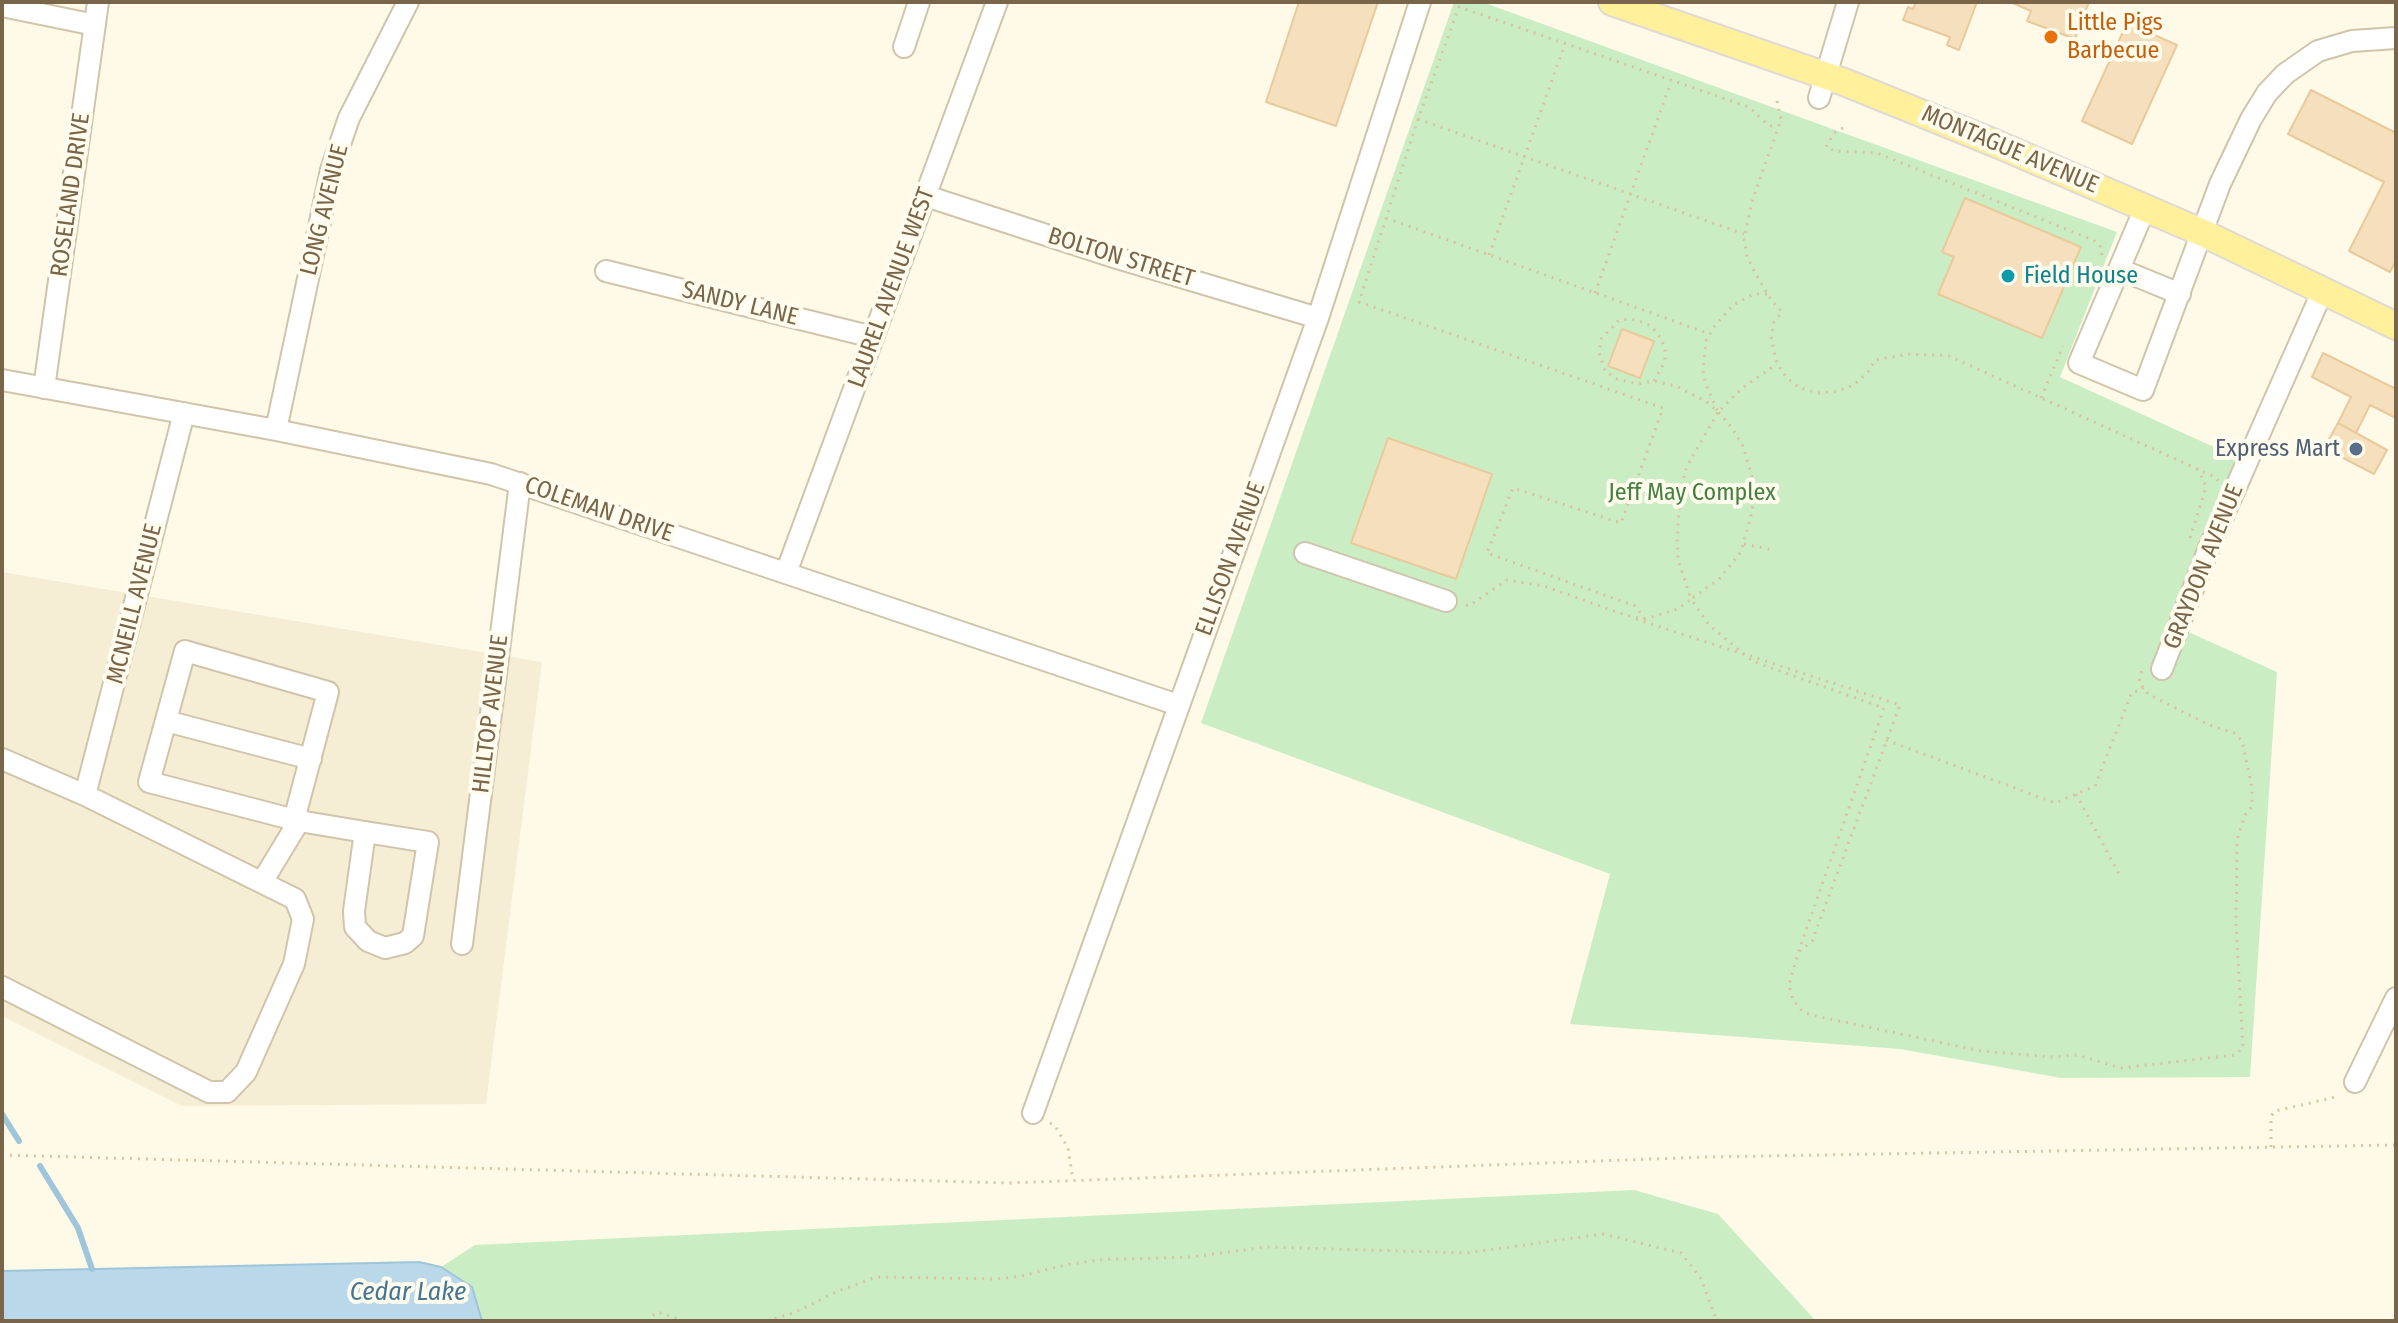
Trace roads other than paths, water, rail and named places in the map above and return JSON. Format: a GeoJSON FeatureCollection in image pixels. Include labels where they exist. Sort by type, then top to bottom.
{"type":"FeatureCollection","features":[{"type":"Feature","properties":{"kind":"main road","name":"MONTAGUE AVENUE"},"geometry":{"type":"LineString","coordinates":[[1612,2],[1822,86],[1997,144],[2203,233],[2396,326]]}},
{"type":"Feature","properties":{"kind":"street","name":"ROSELAND DRIVE"},"geometry":{"type":"LineString","coordinates":[[44,388],[98,2]]}},
{"type":"Feature","properties":{"kind":"street","name":"LONG AVENUE"},"geometry":{"type":"LineString","coordinates":[[276,430],[331,170],[349,118],[408,2]]}},
{"type":"Feature","properties":{"kind":"street"},"geometry":{"type":"LineString","coordinates":[[904,47],[919,2]]}},
{"type":"Feature","properties":{"kind":"street","name":"LAUREL AVENUE WEST"},"geometry":{"type":"LineString","coordinates":[[786,573],[997,2]]}},
{"type":"Feature","properties":{"kind":"street","name":"ELLISON AVENUE"},"geometry":{"type":"LineString","coordinates":[[1033,1113],[1318,318],[1420,2]]}},
{"type":"Feature","properties":{"kind":"street"},"geometry":{"type":"LineString","coordinates":[[1822,86],[1848,2]]}},
{"type":"Feature","properties":{"kind":"street"},"geometry":{"type":"LineString","coordinates":[[2,6],[95,25]]}},
{"type":"Feature","properties":{"kind":"street"},"geometry":{"type":"LineString","coordinates":[[2145,208],[2079,363],[2143,390],[2220,184],[2267,93],[2285,74],[2318,51],[2339,43],[2396,38]]}},
{"type":"Feature","properties":{"kind":"street","name":"BOLTON STREET"},"geometry":{"type":"LineString","coordinates":[[926,196],[1117,258],[1318,318]]}},
{"type":"Feature","properties":{"kind":"street"},"geometry":{"type":"LineString","coordinates":[[2119,269],[2180,294]]}},
{"type":"Feature","properties":{"kind":"street","name":"SANDY LANE"},"geometry":{"type":"LineString","coordinates":[[606,271],[873,337]]}},
{"type":"Feature","properties":{"kind":"street","name":"GRAYDON AVENUE"},"geometry":{"type":"LineString","coordinates":[[2153,666],[2209,548],[2323,290]]}},
{"type":"Feature","properties":{"kind":"street","name":"COLEMAN DRIVE"},"geometry":{"type":"LineString","coordinates":[[2,380],[445,462],[520,483],[1178,705]]}},
{"type":"Feature","properties":{"kind":"street","name":"MCNEILL AVENUE"},"geometry":{"type":"LineString","coordinates":[[85,795],[184,413]]}},
{"type":"Feature","properties":{"kind":"street","name":"HILLTOP AVENUE"},"geometry":{"type":"LineString","coordinates":[[462,944],[520,483]]}},
{"type":"Feature","properties":{"kind":"street"},"geometry":{"type":"LineString","coordinates":[[1305,553],[1446,601]]}},
{"type":"Feature","properties":{"kind":"street"},"geometry":{"type":"LineString","coordinates":[[262,882],[297,820],[328,692],[185,651],[149,782],[297,820],[428,842],[413,936],[405,943],[385,948],[368,941],[355,927],[354,911],[365,832]]}},
{"type":"Feature","properties":{"kind":"street"},"geometry":{"type":"LineString","coordinates":[[166,721],[311,759]]}},
{"type":"Feature","properties":{"kind":"street"},"geometry":{"type":"LineString","coordinates":[[2,759],[85,795],[295,899],[303,919],[294,964],[246,1072],[227,1092],[209,1092],[2,987]]}},
{"type":"Feature","properties":{"kind":"street"},"geometry":{"type":"LineString","coordinates":[[2355,1082],[2396,998]]}},
{"type":"Feature","properties":{"kind":"water","name":"Cedar Lake"},"geometry":{"type":"Polygon","coordinates":[[[419,1262],[441,1267],[472,1287],[482,1321],[2,1321],[2,1271],[419,1262]]]}},
{"type":"Feature","properties":{"kind":"waterway"},"geometry":{"type":"LineString","coordinates":[[2,1114],[19,1141]]}},
{"type":"Feature","properties":{"kind":"waterway"},"geometry":{"type":"LineString","coordinates":[[40,1166],[78,1228],[92,1269]]}},
{"type":"Feature","properties":{"kind":"place","name":"Little Pigs Barbecue"},"geometry":{"type":"Point","coordinates":[2051,37]}},
{"type":"Feature","properties":{"kind":"place","name":"Field House"},"geometry":{"type":"Point","coordinates":[2008,276]}},
{"type":"Feature","properties":{"kind":"place","name":"Express Mart"},"geometry":{"type":"Point","coordinates":[2356,449]}},
{"type":"Feature","properties":{"kind":"park label","name":"Jeff May Complex"},"geometry":{"type":"Point","coordinates":[1692,493]}}]}
